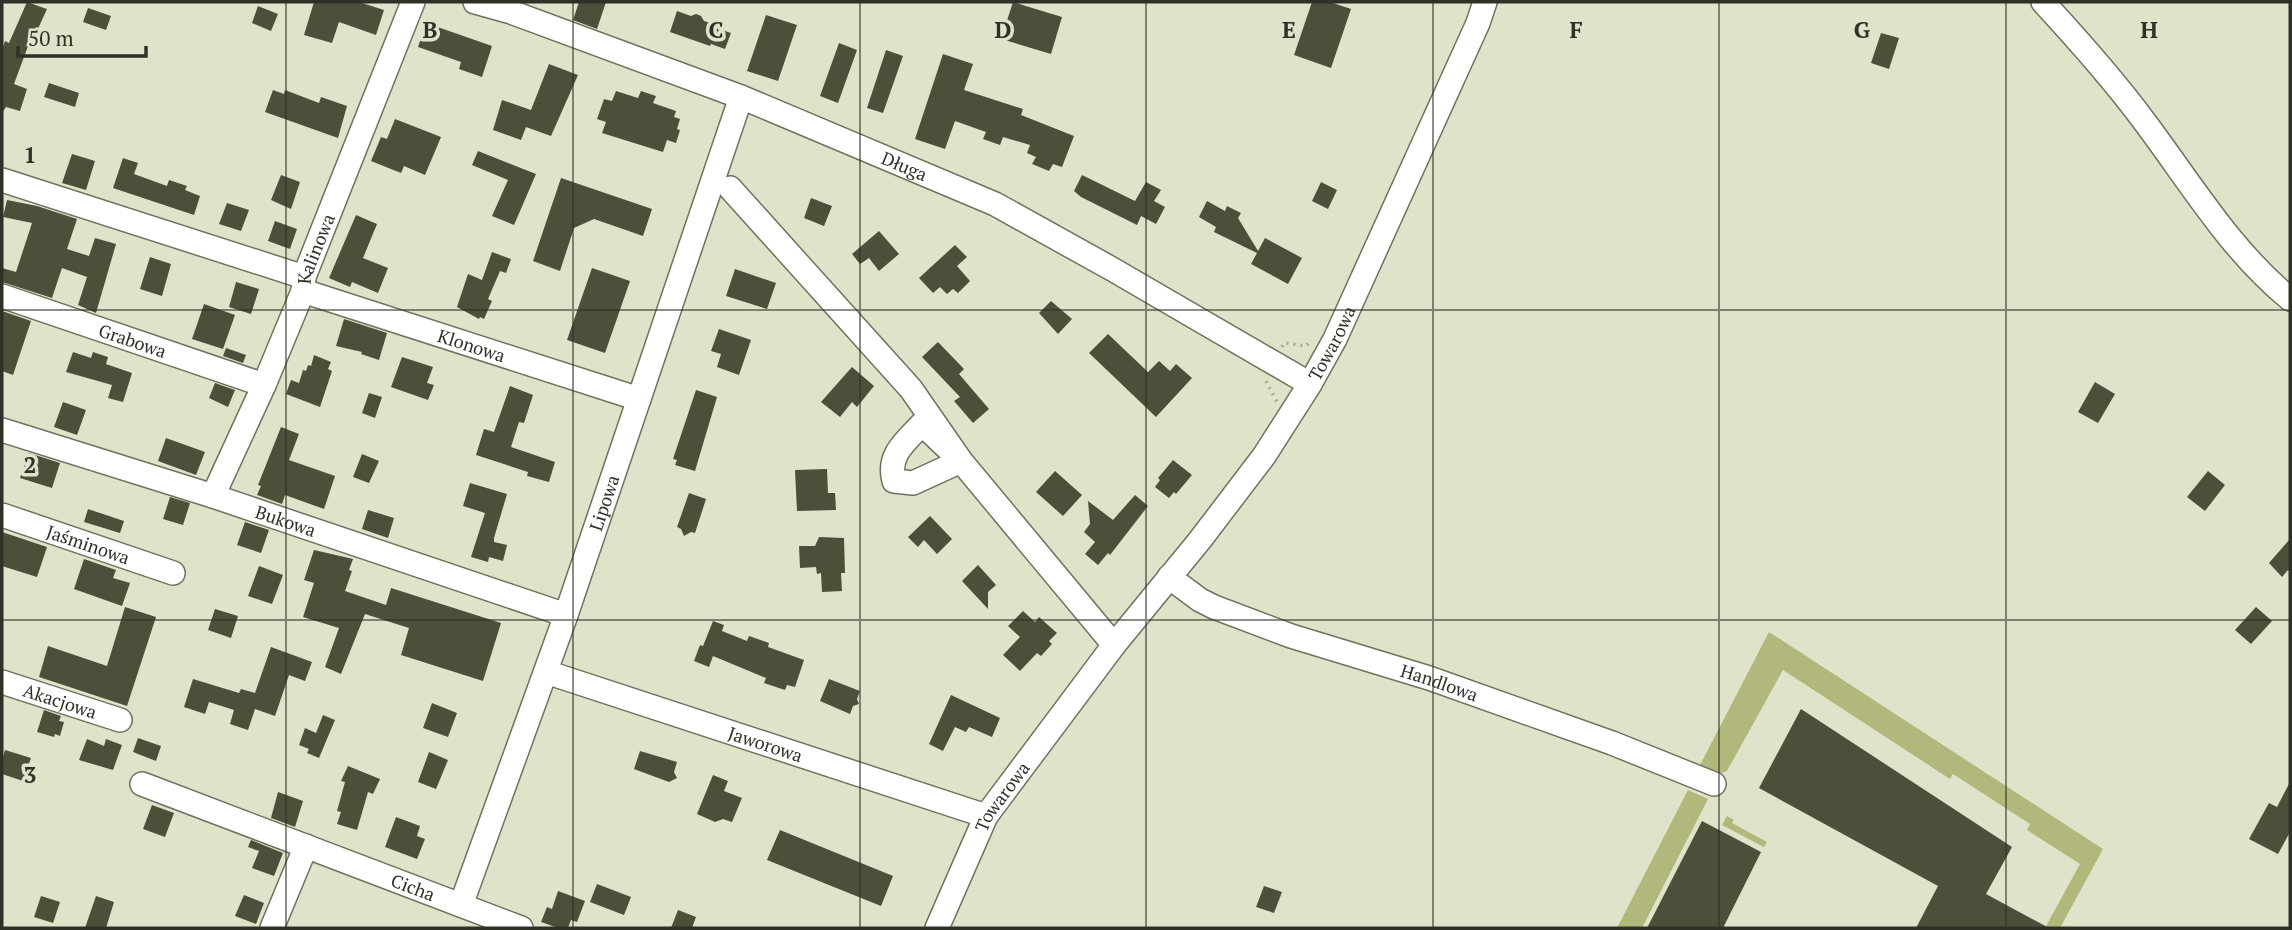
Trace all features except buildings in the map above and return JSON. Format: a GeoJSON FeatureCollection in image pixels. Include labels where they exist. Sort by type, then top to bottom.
{"type":"FeatureCollection","features":[{"type":"Feature","properties":{"kind":"street","name":"Kalinowa"},"geometry":{"type":"LineString","coordinates":[[213,496],[264,385],[413,2]]}},
{"type":"Feature","properties":{"kind":"street","name":"Długa"},"geometry":{"type":"LineString","coordinates":[[475,2],[511,12],[741,97],[995,204],[1310,384]]}},
{"type":"Feature","properties":{"kind":"street","name":"Towarowa"},"geometry":{"type":"LineString","coordinates":[[937,928],[986,816],[1114,645],[1264,456],[1310,384],[1352,301],[1478,23],[1485,2]]}},
{"type":"Feature","properties":{"kind":"street"},"geometry":{"type":"LineString","coordinates":[[2043,2],[2095,58],[2248,261],[2290,299]]}},
{"type":"Feature","properties":{"kind":"street","name":"Lipowa"},"geometry":{"type":"LineString","coordinates":[[461,905],[546,672],[741,97]]}},
{"type":"Feature","properties":{"kind":"street","name":"Klonowa"},"geometry":{"type":"LineString","coordinates":[[2,180],[639,399]]}},
{"type":"Feature","properties":{"kind":"street"},"geometry":{"type":"LineString","coordinates":[[730,188],[911,389],[961,461],[1114,645]]}},
{"type":"Feature","properties":{"kind":"street","name":"Grabowa"},"geometry":{"type":"LineString","coordinates":[[2,296],[264,385]]}},
{"type":"Feature","properties":{"kind":"street","name":"Bukowa"},"geometry":{"type":"LineString","coordinates":[[2,430],[213,496],[566,614]]}},
{"type":"Feature","properties":{"kind":"street","name":"Jaśminowa"},"geometry":{"type":"LineString","coordinates":[[2,515],[173,573]]}},
{"type":"Feature","properties":{"kind":"street","name":"Handlowa"},"geometry":{"type":"LineString","coordinates":[[1170,577],[1200,600],[1214,607],[1291,636],[1442,683],[1612,743],[1714,784]]}},
{"type":"Feature","properties":{"kind":"street","name":"Jaworowa"},"geometry":{"type":"LineString","coordinates":[[546,672],[986,816]]}},
{"type":"Feature","properties":{"kind":"street","name":"Akacjowa"},"geometry":{"type":"LineString","coordinates":[[2,682],[120,720]]}},
{"type":"Feature","properties":{"kind":"street","name":"Cicha"},"geometry":{"type":"LineString","coordinates":[[142,784],[522,928]]}},
{"type":"Feature","properties":{"kind":"street"},"geometry":{"type":"LineString","coordinates":[[272,928],[306,846]]}},
{"type":"Feature","properties":{"kind":"path"},"geometry":{"type":"LineString","coordinates":[[1278,404],[1264,377],[1284,343],[1306,346],[1312,341]]}},
{"type":"Feature","properties":{"kind":"green space"},"geometry":{"type":"Polygon","coordinates":[[[1769,632],[2103,849],[2060,928],[2045,928],[2080,864],[2027,830],[2030,824],[1953,774],[1950,779],[1783,670],[1727,771],[1716,775],[1698,769],[1769,632]]]}},
{"type":"Feature","properties":{"kind":"green space"},"geometry":{"type":"Polygon","coordinates":[[[1688,790],[1708,799],[1642,928],[1617,928],[1688,790]]]}},
{"type":"Feature","properties":{"kind":"green space"},"geometry":{"type":"Polygon","coordinates":[[[1727,816],[1734,820],[1732,823],[1767,842],[1764,847],[1722,825],[1727,816]]]}}]}
